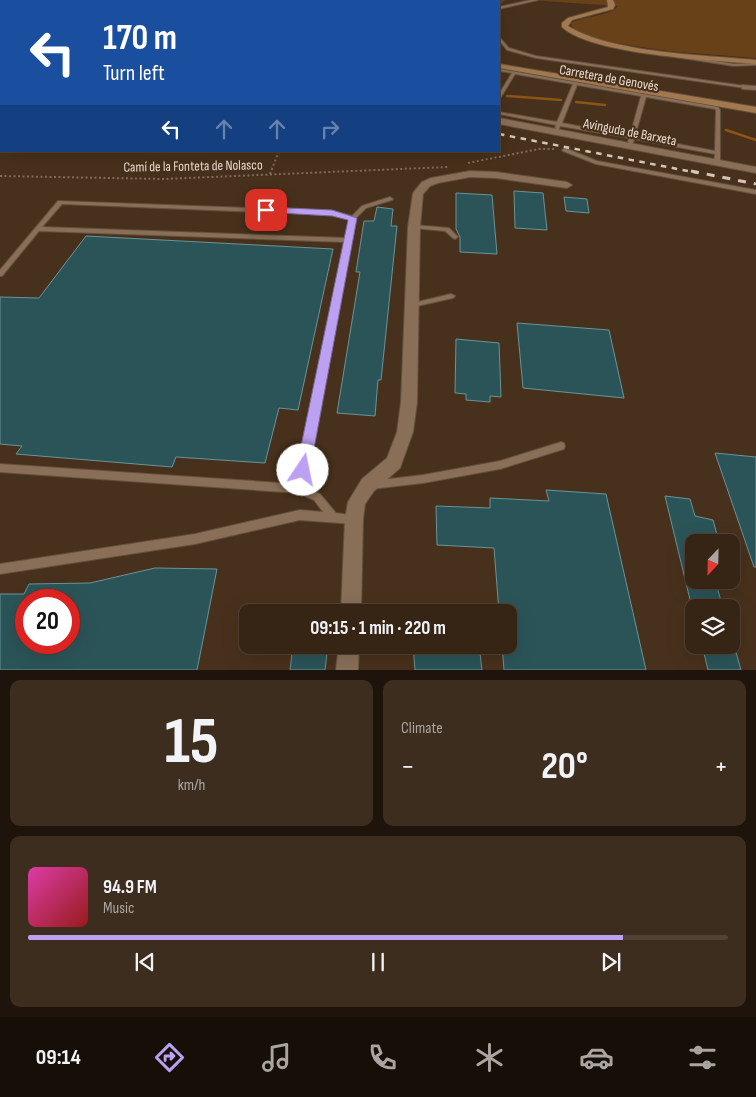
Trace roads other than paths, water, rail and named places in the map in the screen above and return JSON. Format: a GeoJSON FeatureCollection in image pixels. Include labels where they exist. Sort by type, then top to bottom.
{"type":"FeatureCollection","features":[{"type":"Feature","properties":{"kind":"main road"},"geometry":{"type":"LineString","coordinates":[[610,0],[611,8],[570,19],[565,23],[565,27],[573,34],[586,40],[642,50],[756,63]]}},
{"type":"Feature","properties":{"kind":"main road"},"geometry":{"type":"LineString","coordinates":[[500,62],[756,106]]}},
{"type":"Feature","properties":{"kind":"main road"},"geometry":{"type":"LineString","coordinates":[[500,66],[756,110]]}},
{"type":"Feature","properties":{"kind":"street"},"geometry":{"type":"LineString","coordinates":[[745,87],[756,88]]}},
{"type":"Feature","properties":{"kind":"street","name":"Avinguda de Barxeta"},"geometry":{"type":"LineString","coordinates":[[500,121],[557,128],[717,157],[756,170]]}},
{"type":"Feature","properties":{"kind":"street"},"geometry":{"type":"LineString","coordinates":[[351,604],[354,519],[357,502],[368,485],[394,463],[404,432],[409,402],[414,227],[418,193],[426,184],[435,180],[476,174],[567,185]]}},
{"type":"Feature","properties":{"kind":"street"},"geometry":{"type":"LineString","coordinates":[[347,670],[348,654]]}},
{"type":"Feature","properties":{"kind":"lane"},"geometry":{"type":"LineString","coordinates":[[500,8],[536,0]]}},
{"type":"Feature","properties":{"kind":"lane"},"geometry":{"type":"LineString","coordinates":[[500,39],[508,49],[543,59],[745,87]]}},
{"type":"Feature","properties":{"kind":"lane","name":"Carretera de Genovés"},"geometry":{"type":"LineString","coordinates":[[500,70],[716,108],[718,110],[717,157]]}},
{"type":"Feature","properties":{"kind":"lane"},"geometry":{"type":"LineString","coordinates":[[500,94],[514,73]]}},
{"type":"Feature","properties":{"kind":"lane"},"geometry":{"type":"LineString","coordinates":[[500,113],[557,128],[576,83]]}},
{"type":"Feature","properties":{"kind":"lane"},"geometry":{"type":"LineString","coordinates":[[631,142],[644,95]]}},
{"type":"Feature","properties":{"kind":"lane"},"geometry":{"type":"LineString","coordinates":[[565,150],[596,162],[756,192]]}},
{"type":"Feature","properties":{"kind":"lane"},"geometry":{"type":"LineString","coordinates":[[299,489],[353,218],[364,206],[390,199]]}},
{"type":"Feature","properties":{"kind":"lane"},"geometry":{"type":"LineString","coordinates":[[0,274],[60,202],[332,213],[353,218]]}},
{"type":"Feature","properties":{"kind":"lane"},"geometry":{"type":"LineString","coordinates":[[414,227],[447,229],[455,237]]}},
{"type":"Feature","properties":{"kind":"lane"},"geometry":{"type":"LineString","coordinates":[[39,229],[349,240]]}},
{"type":"Feature","properties":{"kind":"lane"},"geometry":{"type":"LineString","coordinates":[[413,306],[451,296]]}},
{"type":"Feature","properties":{"kind":"lane"},"geometry":{"type":"LineString","coordinates":[[368,485],[423,479],[500,464],[561,446]]}},
{"type":"Feature","properties":{"kind":"lane"},"geometry":{"type":"LineString","coordinates":[[0,468],[299,489],[316,498],[333,517]]}},
{"type":"Feature","properties":{"kind":"lane"},"geometry":{"type":"LineString","coordinates":[[0,569],[195,539],[300,515],[354,519]]}},
{"type":"Feature","properties":{"kind":"waterway"},"geometry":{"type":"LineString","coordinates":[[507,96],[561,100]]}},
{"type":"Feature","properties":{"kind":"waterway"},"geometry":{"type":"LineString","coordinates":[[576,102],[605,105]]}},
{"type":"Feature","properties":{"kind":"waterway"},"geometry":{"type":"LineString","coordinates":[[726,130],[756,140]]}},
{"type":"Feature","properties":{"kind":"railway"},"geometry":{"type":"LineString","coordinates":[[500,134],[698,173]]}},
{"type":"Feature","properties":{"kind":"railway"},"geometry":{"type":"LineString","coordinates":[[691,171],[756,184]]}}]}
